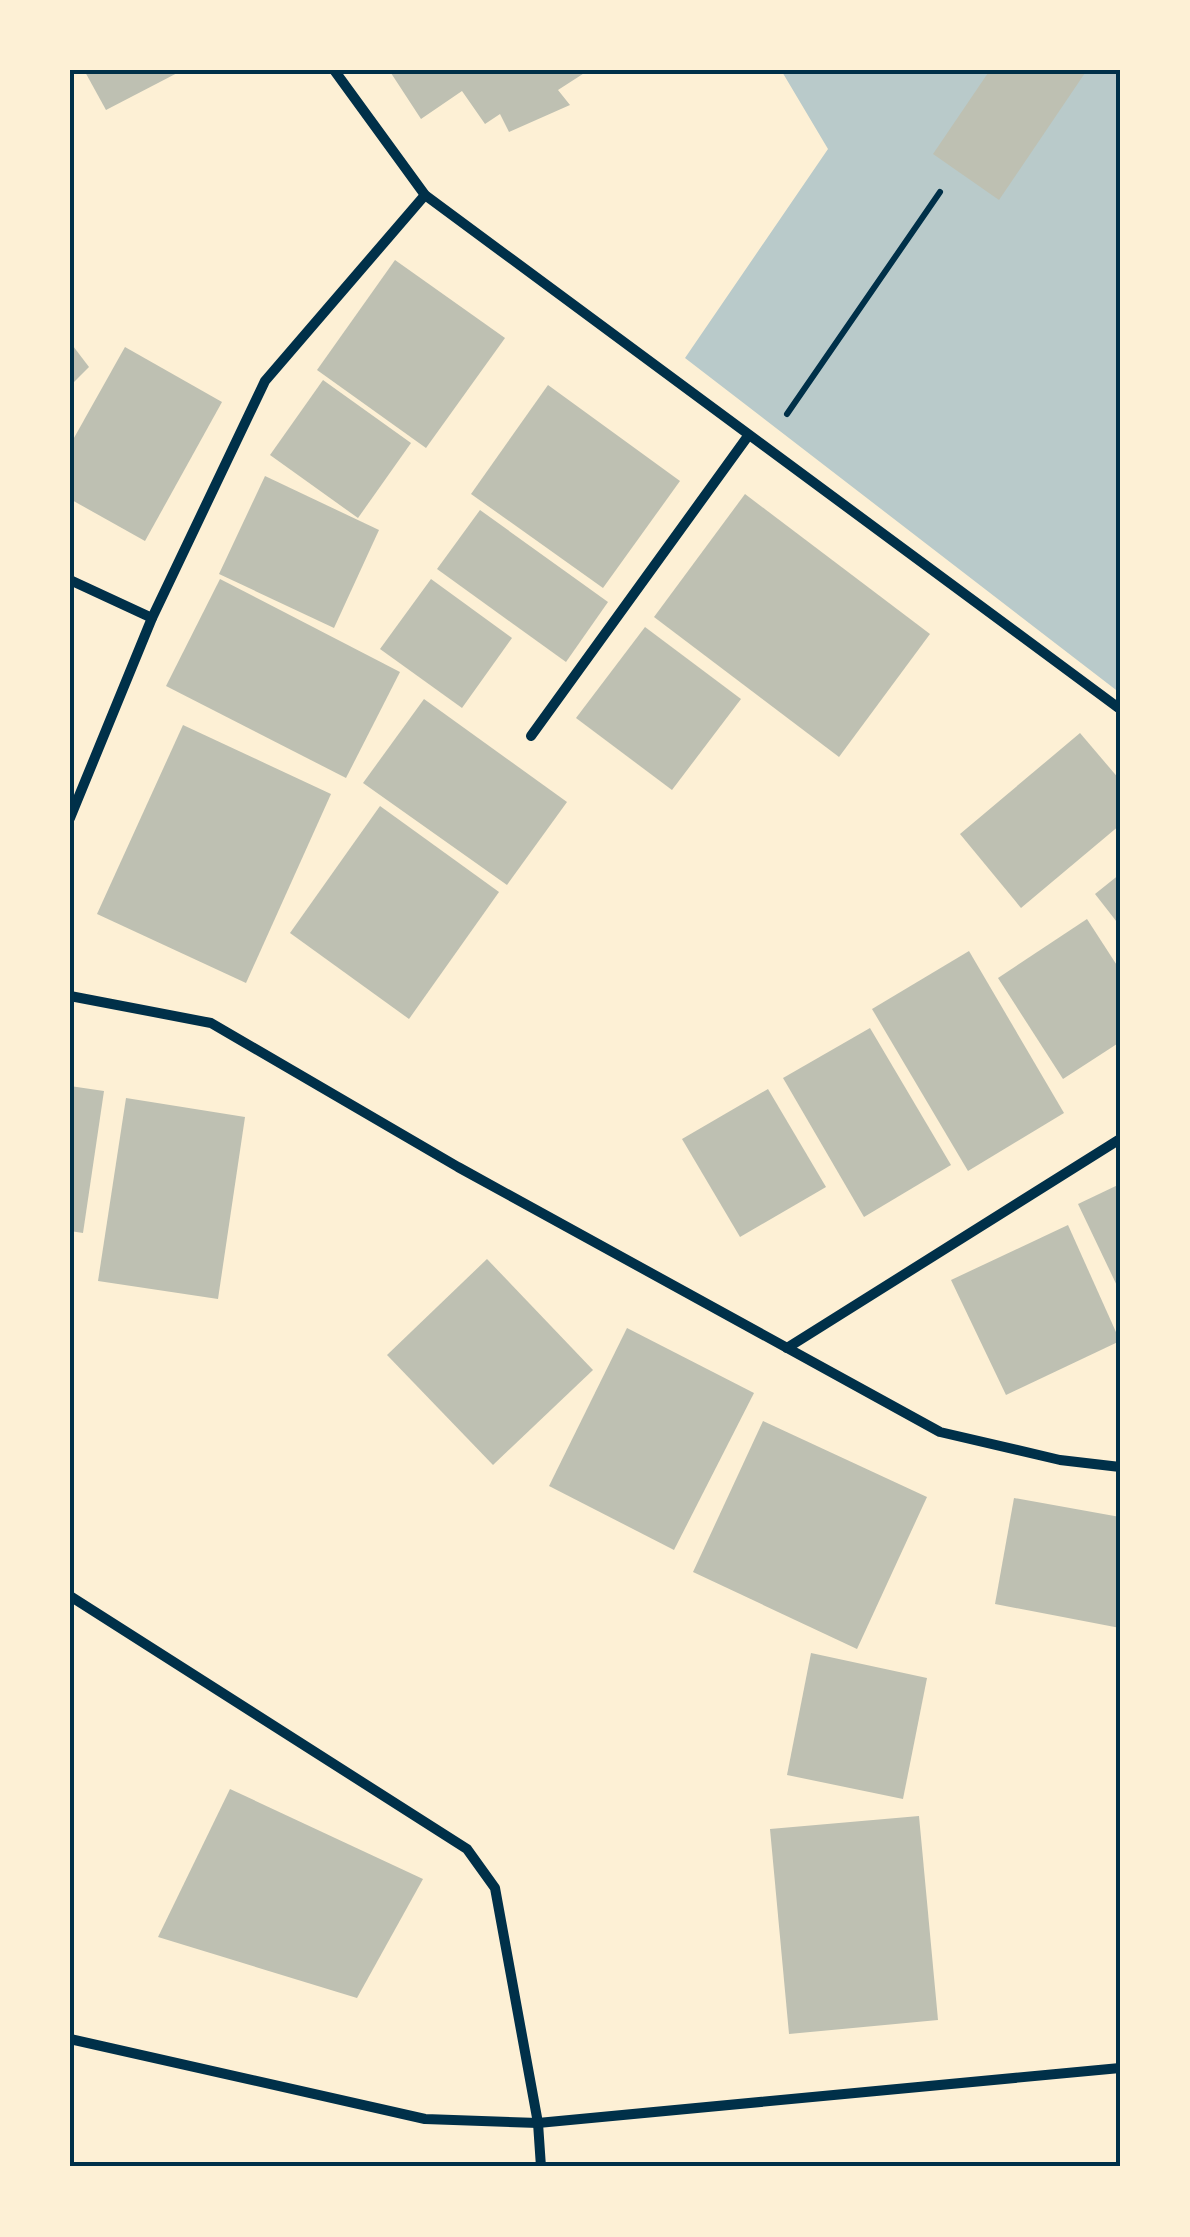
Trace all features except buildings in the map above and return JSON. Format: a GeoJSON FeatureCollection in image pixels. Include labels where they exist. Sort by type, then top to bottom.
{"type":"FeatureCollection","features":[{"type":"Feature","properties":{"kind":"street"},"geometry":{"type":"LineString","coordinates":[[334,70],[426,195],[1120,709]]}},
{"type":"Feature","properties":{"kind":"street"},"geometry":{"type":"LineString","coordinates":[[70,818],[152,618],[265,381],[426,195]]}},
{"type":"Feature","properties":{"kind":"street"},"geometry":{"type":"LineString","coordinates":[[532,736],[748,436]]}},
{"type":"Feature","properties":{"kind":"street"},"geometry":{"type":"LineString","coordinates":[[70,580],[152,618]]}},
{"type":"Feature","properties":{"kind":"street"},"geometry":{"type":"LineString","coordinates":[[70,996],[212,1023],[458,1167],[940,1432],[1060,1460],[1120,1466]]}},
{"type":"Feature","properties":{"kind":"street"},"geometry":{"type":"LineString","coordinates":[[787,1348],[1120,1139]]}},
{"type":"Feature","properties":{"kind":"street"},"geometry":{"type":"LineString","coordinates":[[70,1596],[468,1849],[495,1888],[538,2122],[541,2167]]}},
{"type":"Feature","properties":{"kind":"street"},"geometry":{"type":"LineString","coordinates":[[70,2040],[424,2119],[538,2122],[1120,2068]]}},
{"type":"Feature","properties":{"kind":"path"},"geometry":{"type":"LineString","coordinates":[[764,448],[940,192]]}},
{"type":"Feature","properties":{"kind":"shaded area"},"geometry":{"type":"Polygon","coordinates":[[[781,70],[1120,70],[1120,693],[685,358],[828,149],[781,70]]]}}]}
